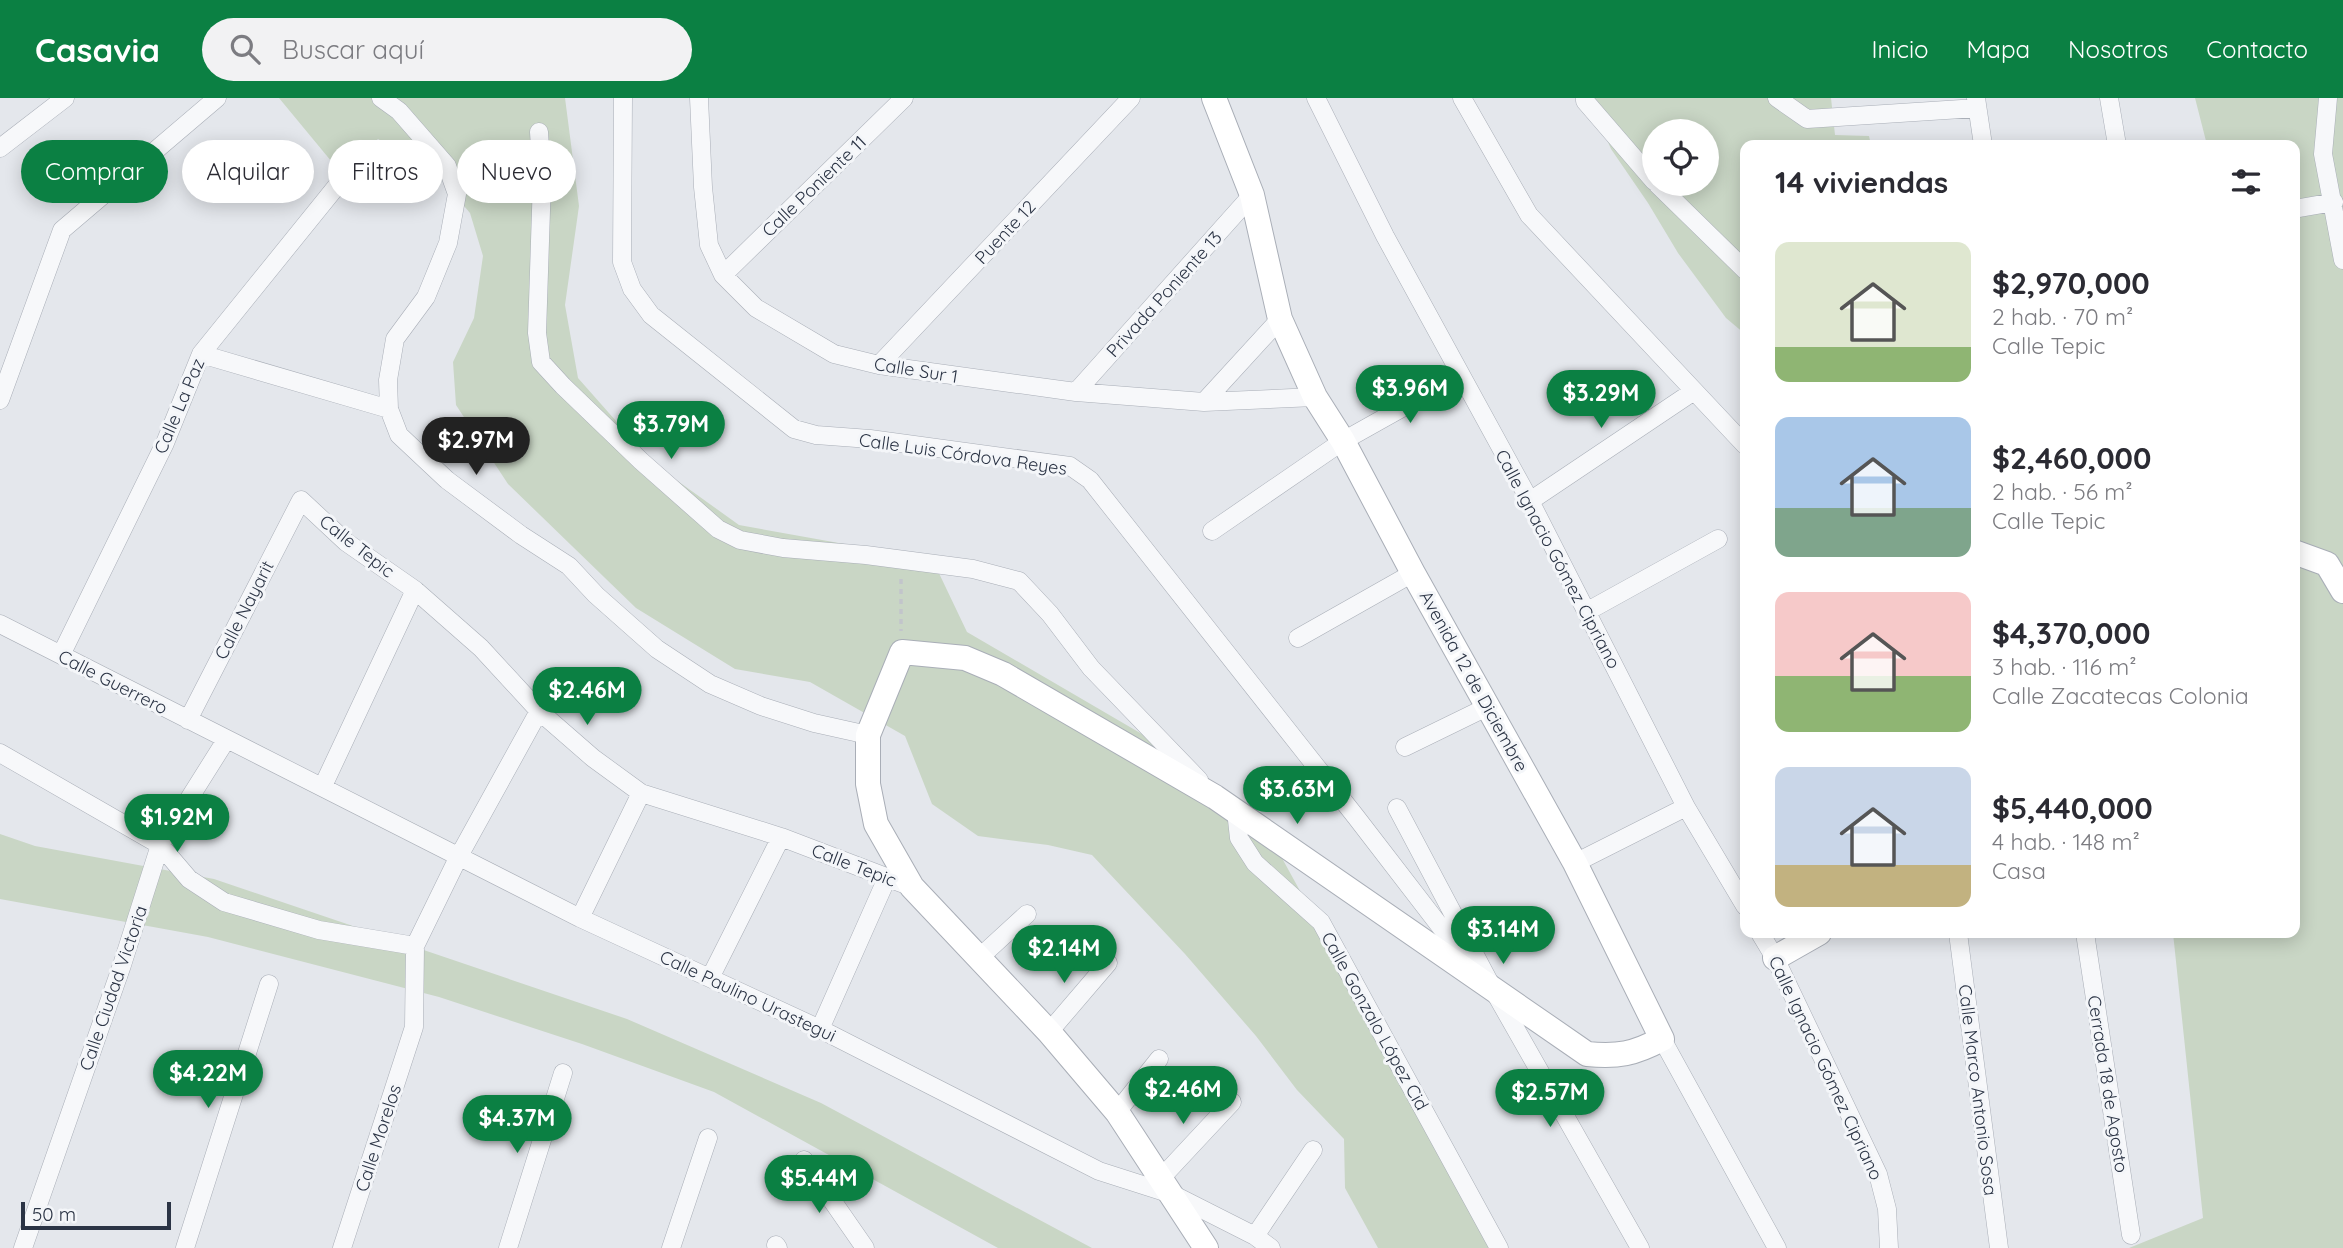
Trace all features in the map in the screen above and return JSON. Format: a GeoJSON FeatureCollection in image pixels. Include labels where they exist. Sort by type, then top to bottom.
{"type":"FeatureCollection","features":[{"type":"Feature","properties":{"kind":"street"},"geometry":{"type":"LineString","coordinates":[[0,148],[65,98]]}},
{"type":"Feature","properties":{"kind":"street"},"geometry":{"type":"LineString","coordinates":[[0,400],[62,230],[217,98]]}},
{"type":"Feature","properties":{"kind":"street"},"geometry":{"type":"LineString","coordinates":[[381,98],[399,111],[447,166],[457,194],[448,243],[426,297],[395,339],[388,380],[389,409],[399,435],[447,481],[569,566],[596,596],[657,649],[710,684],[761,706],[814,723],[872,726]]}},
{"type":"Feature","properties":{"kind":"street","name":"Calle Luis Córdova Reyes"},"geometry":{"type":"LineString","coordinates":[[623,98],[622,262],[632,289],[651,315],[794,429],[816,435],[870,439],[1070,466],[1090,480],[1443,930],[1472,963]]}},
{"type":"Feature","properties":{"kind":"street","name":"Calle Sur 1"},"geometry":{"type":"LineString","coordinates":[[699,98],[709,246],[723,275],[756,308],[834,355],[879,366],[1076,392],[1204,402],[1315,397]]}},
{"type":"Feature","properties":{"kind":"street","name":"Calle Poniente 11"},"geometry":{"type":"LineString","coordinates":[[723,275],[905,98]]}},
{"type":"Feature","properties":{"kind":"street","name":"Puente 12"},"geometry":{"type":"LineString","coordinates":[[879,366],[1131,98]]}},
{"type":"Feature","properties":{"kind":"street","name":"Avenida 12 de Diciembre"},"geometry":{"type":"LineString","coordinates":[[1214,98],[1252,195],[1280,319],[1315,397],[1343,441],[1413,573],[1575,863],[1662,1039],[1777,1248]]}},
{"type":"Feature","properties":{"kind":"street","name":"Calle Ignacio Gómez Cipriano"},"geometry":{"type":"LineString","coordinates":[[1316,98],[1459,376],[1530,501],[1686,807],[1740,898]]}},
{"type":"Feature","properties":{"kind":"street"},"geometry":{"type":"LineString","coordinates":[[1462,98],[1529,215],[1740,440]]}},
{"type":"Feature","properties":{"kind":"street"},"geometry":{"type":"LineString","coordinates":[[1585,98],[1585,102],[1642,167]]}},
{"type":"Feature","properties":{"kind":"street"},"geometry":{"type":"LineString","coordinates":[[1777,98],[1807,120],[1976,103],[1982,140]]}},
{"type":"Feature","properties":{"kind":"street"},"geometry":{"type":"LineString","coordinates":[[2109,98],[2116,140]]}},
{"type":"Feature","properties":{"kind":"street"},"geometry":{"type":"LineString","coordinates":[[2328,98],[2323,154],[2343,260]]}},
{"type":"Feature","properties":{"kind":"street"},"geometry":{"type":"LineString","coordinates":[[539,132],[542,180],[537,333],[541,362],[641,461],[718,529],[740,540],[783,548],[973,569],[1019,581],[1050,614],[1091,668],[1214,797]]}},
{"type":"Feature","properties":{"kind":"street","name":"Privada Poniente 13"},"geometry":{"type":"LineString","coordinates":[[1076,392],[1252,195]]}},
{"type":"Feature","properties":{"kind":"street"},"geometry":{"type":"LineString","coordinates":[[1669,196],[1740,265]]}},
{"type":"Feature","properties":{"kind":"street","name":"Calle La Paz"},"geometry":{"type":"LineString","coordinates":[[61,655],[165,443],[201,354],[328,197]]}},
{"type":"Feature","properties":{"kind":"street"},"geometry":{"type":"LineString","coordinates":[[2300,208],[2334,202]]}},
{"type":"Feature","properties":{"kind":"street"},"geometry":{"type":"LineString","coordinates":[[1204,402],[1280,319]]}},
{"type":"Feature","properties":{"kind":"street"},"geometry":{"type":"LineString","coordinates":[[201,354],[389,409]]}},
{"type":"Feature","properties":{"kind":"street"},"geometry":{"type":"LineString","coordinates":[[1212,531],[1343,441],[1459,376]]}},
{"type":"Feature","properties":{"kind":"street"},"geometry":{"type":"LineString","coordinates":[[1530,501],[1694,391]]}},
{"type":"Feature","properties":{"kind":"street","name":"Calle Tepic"},"geometry":{"type":"LineString","coordinates":[[301,500],[346,542],[415,590],[481,648],[539,711],[593,758],[641,793],[781,837],[912,887],[1049,1032],[1117,1112],[1168,1186],[1206,1248]]}},
{"type":"Feature","properties":{"kind":"street","name":"Calle Nayarit"},"geometry":{"type":"LineString","coordinates":[[188,720],[301,500]]}},
{"type":"Feature","properties":{"kind":"street"},"geometry":{"type":"LineString","coordinates":[[1586,612],[1718,539]]}},
{"type":"Feature","properties":{"kind":"street"},"geometry":{"type":"LineString","coordinates":[[2300,554],[2327,564],[2343,591]]}},
{"type":"Feature","properties":{"kind":"street"},"geometry":{"type":"LineString","coordinates":[[1298,638],[1413,573]]}},
{"type":"Feature","properties":{"kind":"street"},"geometry":{"type":"LineString","coordinates":[[323,786],[415,590]]}},
{"type":"Feature","properties":{"kind":"street","name":"Calle Guerrero"},"geometry":{"type":"LineString","coordinates":[[0,624],[226,740]]}},
{"type":"Feature","properties":{"kind":"street"},"geometry":{"type":"LineString","coordinates":[[912,887],[876,824],[868,784],[872,726],[898,660],[965,658],[1003,674],[1214,797],[1472,963]]}},
{"type":"Feature","properties":{"kind":"street"},"geometry":{"type":"LineString","coordinates":[[1405,747],[1489,706]]}},
{"type":"Feature","properties":{"kind":"street"},"geometry":{"type":"LineString","coordinates":[[0,753],[160,845],[189,879],[224,902],[319,930],[415,946],[459,856],[539,711]]}},
{"type":"Feature","properties":{"kind":"street","name":"Calle Paulino Urastegui"},"geometry":{"type":"LineString","coordinates":[[226,740],[323,786],[580,918],[820,1029],[1099,1171],[1168,1186],[1271,1248]]}},
{"type":"Feature","properties":{"kind":"street","name":"Calle Ciudad Victoria"},"geometry":{"type":"LineString","coordinates":[[23,1248],[122,965],[160,845],[226,740]]}},
{"type":"Feature","properties":{"kind":"street"},"geometry":{"type":"LineString","coordinates":[[580,918],[641,793]]}},
{"type":"Feature","properties":{"kind":"street"},"geometry":{"type":"LineString","coordinates":[[1575,863],[1686,807]]}},
{"type":"Feature","properties":{"kind":"street"},"geometry":{"type":"LineString","coordinates":[[1397,808],[1472,963],[1494,991],[1640,1248]]}},
{"type":"Feature","properties":{"kind":"street","name":"Calle Gonzalo López Cid"},"geometry":{"type":"LineString","coordinates":[[1236,811],[1239,838],[1255,863],[1321,922],[1499,1248]]}},
{"type":"Feature","properties":{"kind":"street"},"geometry":{"type":"LineString","coordinates":[[710,978],[781,837]]}},
{"type":"Feature","properties":{"kind":"street"},"geometry":{"type":"LineString","coordinates":[[820,1029],[887,878]]}},
{"type":"Feature","properties":{"kind":"street"},"geometry":{"type":"LineString","coordinates":[[979,958],[1027,914]]}},
{"type":"Feature","properties":{"kind":"street","name":"Calle Ignacio Gómez Cipriano"},"geometry":{"type":"LineString","coordinates":[[1763,938],[1878,1174],[1887,1209],[1889,1248]]}},
{"type":"Feature","properties":{"kind":"street"},"geometry":{"type":"LineString","coordinates":[[1775,958],[1810,938]]}},
{"type":"Feature","properties":{"kind":"street","name":"Calle Marco Antonio Sosa"},"geometry":{"type":"LineString","coordinates":[[1959,938],[1999,1248]]}},
{"type":"Feature","properties":{"kind":"street","name":"Cerrada 18 de Agosto"},"geometry":{"type":"LineString","coordinates":[[2086,938],[2131,1235]]}},
{"type":"Feature","properties":{"kind":"street","name":"Calle Morelos"},"geometry":{"type":"LineString","coordinates":[[342,1248],[414,1027],[415,946]]}},
{"type":"Feature","properties":{"kind":"street"},"geometry":{"type":"LineString","coordinates":[[1049,1032],[1108,964]]}},
{"type":"Feature","properties":{"kind":"street"},"geometry":{"type":"LineString","coordinates":[[185,1248],[269,984]]}},
{"type":"Feature","properties":{"kind":"street"},"geometry":{"type":"LineString","coordinates":[[1494,991],[1587,1054],[1614,1057],[1641,1051],[1662,1039]]}},
{"type":"Feature","properties":{"kind":"street"},"geometry":{"type":"LineString","coordinates":[[1117,1112],[1159,1059]]}},
{"type":"Feature","properties":{"kind":"street"},"geometry":{"type":"LineString","coordinates":[[508,1248],[564,1073]]}},
{"type":"Feature","properties":{"kind":"street"},"geometry":{"type":"LineString","coordinates":[[1168,1186],[1232,1102]]}},
{"type":"Feature","properties":{"kind":"street"},"geometry":{"type":"LineString","coordinates":[[671,1248],[708,1138]]}},
{"type":"Feature","properties":{"kind":"street"},"geometry":{"type":"LineString","coordinates":[[1255,1236],[1313,1150]]}},
{"type":"Feature","properties":{"kind":"street"},"geometry":{"type":"LineString","coordinates":[[804,1160],[865,1248]]}},
{"type":"Feature","properties":{"kind":"path"},"geometry":{"type":"LineString","coordinates":[[898,660],[901,559]]}},
{"type":"Feature","properties":{"kind":"green space"},"geometry":{"type":"Polygon","coordinates":[[[279,98],[565,98],[570,140],[457,140],[457,198],[443,181],[443,140],[328,140],[328,157],[279,98]]]}},
{"type":"Feature","properties":{"kind":"green space"},"geometry":{"type":"Polygon","coordinates":[[[1589,98],[1831,98],[1835,135],[1869,136],[1870,140],[1740,140],[1740,330],[1726,318],[1678,253],[1643,196],[1719,196],[1719,119],[1642,119],[1642,194],[1611,149],[1589,98]]]}},
{"type":"Feature","properties":{"kind":"green space"},"geometry":{"type":"Polygon","coordinates":[[[2195,98],[2343,98],[2343,1248],[2129,1248],[2203,1218],[2174,938],[2300,938],[2300,140],[2206,140],[2195,98]]]}},
{"type":"Feature","properties":{"kind":"green space"},"geometry":{"type":"Polygon","coordinates":[[[576,183],[579,206],[565,305],[578,378],[654,464],[739,525],[889,552],[936,567],[967,632],[1195,765],[1277,849],[1496,1248],[1378,1248],[1345,1188],[1344,1139],[1297,1090],[1256,1036],[1185,954],[1092,855],[1048,845],[978,836],[932,804],[905,736],[810,682],[735,669],[636,608],[508,484],[456,405],[453,362],[474,318],[483,256],[470,213],[462,203],[576,203],[576,183]]]}},
{"type":"Feature","properties":{"kind":"green space"},"geometry":{"type":"Polygon","coordinates":[[[0,834],[35,846],[214,879],[627,1019],[821,1103],[1092,1248],[998,1248],[714,1092],[582,1044],[439,997],[208,937],[0,899],[0,834]]]}}]}
